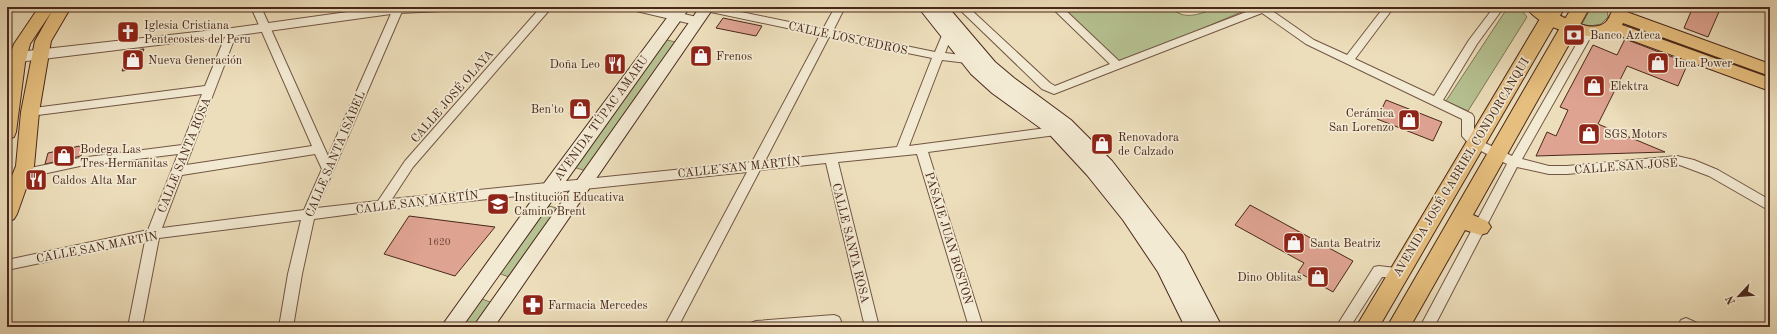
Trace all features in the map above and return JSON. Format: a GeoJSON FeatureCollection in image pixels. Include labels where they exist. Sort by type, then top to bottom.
{"type":"FeatureCollection","features":[{"type":"Feature","properties":{"kind":"highway","name":"AVENIDA JOSÉ GABRIEL CONDORCANQUI"},"geometry":{"type":"LineString","coordinates":[[1402,326],[1460,219],[1505,158],[1569,28],[1581,7]]}},
{"type":"Feature","properties":{"kind":"highway","name":"AVENIDA JOSÉ GABRIEL CONDORCANQUI"},"geometry":{"type":"LineString","coordinates":[[1367,327],[1552,13]]}},
{"type":"Feature","properties":{"kind":"highway"},"geometry":{"type":"LineString","coordinates":[[1460,219],[1480,227]]}},
{"type":"Feature","properties":{"kind":"main road"},"geometry":{"type":"LineString","coordinates":[[7,132],[12,61],[47,7]]}},
{"type":"Feature","properties":{"kind":"main road"},"geometry":{"type":"LineString","coordinates":[[7,214],[24,173],[28,152],[30,112],[39,56],[43,41],[63,7]]}},
{"type":"Feature","properties":{"kind":"main road"},"geometry":{"type":"LineString","coordinates":[[925,7],[976,70],[998,89],[1062,128],[1129,215],[1165,267],[1195,327]]}},
{"type":"Feature","properties":{"kind":"main road"},"geometry":{"type":"LineString","coordinates":[[940,7],[990,66],[1106,165],[1177,259],[1212,327]]}},
{"type":"Feature","properties":{"kind":"main road"},"geometry":{"type":"LineString","coordinates":[[1534,7],[1552,13],[1569,28],[1589,31],[1598,31],[1615,16],[1704,53],[1770,85]]}},
{"type":"Feature","properties":{"kind":"main road","name":"AVENIDA TÚPAC AMARU"},"geometry":{"type":"LineString","coordinates":[[450,327],[551,186],[679,12]]}},
{"type":"Feature","properties":{"kind":"main road","name":"AVENIDA TÚPAC AMARU"},"geometry":{"type":"LineString","coordinates":[[483,327],[703,12]]}},
{"type":"Feature","properties":{"kind":"main road"},"geometry":{"type":"LineString","coordinates":[[1704,53],[1770,70]]}},
{"type":"Feature","properties":{"kind":"main road"},"geometry":{"type":"LineString","coordinates":[[476,292],[503,300]]}},
{"type":"Feature","properties":{"kind":"street"},"geometry":{"type":"LineString","coordinates":[[256,7],[328,169]]}},
{"type":"Feature","properties":{"kind":"street"},"geometry":{"type":"LineString","coordinates":[[12,61],[39,56],[232,32],[398,9],[443,7]]}},
{"type":"Feature","properties":{"kind":"street","name":"CALLE JOSÉ OLAYA"},"geometry":{"type":"LineString","coordinates":[[382,205],[409,164],[547,7]]}},
{"type":"Feature","properties":{"kind":"street","name":"CALLE LOS CEDROS"},"geometry":{"type":"LineString","coordinates":[[637,7],[679,12],[703,12],[938,56],[967,59]]}},
{"type":"Feature","properties":{"kind":"street"},"geometry":{"type":"LineString","coordinates":[[671,327],[840,7]]}},
{"type":"Feature","properties":{"kind":"street"},"geometry":{"type":"LineString","coordinates":[[962,7],[1046,86],[1054,90],[1266,9],[1310,42],[1468,117],[1468,136],[1475,143]]}},
{"type":"Feature","properties":{"kind":"street"},"geometry":{"type":"LineString","coordinates":[[1056,7],[1117,65]]}},
{"type":"Feature","properties":{"kind":"street"},"geometry":{"type":"LineString","coordinates":[[1348,61],[1389,7]]}},
{"type":"Feature","properties":{"kind":"street"},"geometry":{"type":"LineString","coordinates":[[1436,102],[1473,42],[1499,7]]}},
{"type":"Feature","properties":{"kind":"street","name":"CALLE SANTA ISABEL"},"geometry":{"type":"LineString","coordinates":[[286,327],[295,274],[308,216],[398,9]]}},
{"type":"Feature","properties":{"kind":"street","name":"AVENIDA JOSÉ GABRIEL CONDORCANQUI"},"geometry":{"type":"LineString","coordinates":[[1505,158],[1589,31]]}},
{"type":"Feature","properties":{"kind":"street","name":"CALLE SANTA ROSA"},"geometry":{"type":"LineString","coordinates":[[135,327],[153,234],[232,32]]}},
{"type":"Feature","properties":{"kind":"street"},"geometry":{"type":"LineString","coordinates":[[901,151],[947,35]]}},
{"type":"Feature","properties":{"kind":"street"},"geometry":{"type":"LineString","coordinates":[[30,112],[210,89]]}},
{"type":"Feature","properties":{"kind":"street","name":"CALLE SAN MARTÍN"},"geometry":{"type":"LineString","coordinates":[[7,265],[153,234],[308,216],[382,205],[551,186],[921,149],[1062,128]]}},
{"type":"Feature","properties":{"kind":"street","name":"CALLE SAN JOSÉ"},"geometry":{"type":"LineString","coordinates":[[1475,143],[1505,158],[1531,167],[1567,170],[1677,160],[1685,161],[1705,169],[1770,206]]}},
{"type":"Feature","properties":{"kind":"street"},"geometry":{"type":"LineString","coordinates":[[24,173],[80,162],[186,149]]}},
{"type":"Feature","properties":{"kind":"street"},"geometry":{"type":"LineString","coordinates":[[177,171],[319,149]]}},
{"type":"Feature","properties":{"kind":"street","name":"PASAJE JUAN BOSTON"},"geometry":{"type":"LineString","coordinates":[[921,149],[976,327]]}},
{"type":"Feature","properties":{"kind":"street","name":"CALLE SANTA ROSA"},"geometry":{"type":"LineString","coordinates":[[831,158],[872,327]]}},
{"type":"Feature","properties":{"kind":"street"},"geometry":{"type":"LineString","coordinates":[[1427,327],[1480,227],[1505,158]]}},
{"type":"Feature","properties":{"kind":"street"},"geometry":{"type":"LineString","coordinates":[[1343,327],[1379,271],[1399,272]]}},
{"type":"Feature","properties":{"kind":"street"},"geometry":{"type":"LineString","coordinates":[[756,327],[834,321]]}},
{"type":"Feature","properties":{"kind":"green space"},"geometry":{"type":"Polygon","coordinates":[[[1057,7],[1171,7],[1183,15],[1193,15],[1208,11],[1209,7],[1253,7],[1119,64],[1057,7]]]}},
{"type":"Feature","properties":{"kind":"green space"},"geometry":{"type":"Polygon","coordinates":[[[1508,7],[1519,7],[1527,17],[1468,111],[1446,101],[1508,7]]]}},
{"type":"Feature","properties":{"kind":"green space"},"geometry":{"type":"Polygon","coordinates":[[[1591,7],[1607,7],[1608,17],[1601,24],[1580,28],[1591,7]]]}},
{"type":"Feature","properties":{"kind":"green space"},"geometry":{"type":"Polygon","coordinates":[[[663,39],[679,43],[587,171],[569,166],[663,39]]]}},
{"type":"Feature","properties":{"kind":"green space"},"geometry":{"type":"Polygon","coordinates":[[[544,205],[562,209],[512,278],[495,272],[544,205]]]}},
{"type":"Feature","properties":{"kind":"green space"},"geometry":{"type":"Polygon","coordinates":[[[477,297],[495,304],[479,327],[456,327],[477,297]]]}},
{"type":"Feature","properties":{"kind":"building"},"geometry":{"type":"Polygon","coordinates":[[[1693,7],[1721,7],[1708,37],[1684,28],[1693,7]]]}},
{"type":"Feature","properties":{"kind":"building"},"geometry":{"type":"Polygon","coordinates":[[[723,18],[762,26],[756,36],[716,28],[723,18]]]}},
{"type":"Feature","properties":{"kind":"building"},"geometry":{"type":"Polygon","coordinates":[[[1625,39],[1688,63],[1678,86],[1627,66],[1598,124],[1665,152],[1536,156],[1547,132],[1556,136],[1568,110],[1560,107],[1593,45],[1617,55],[1625,39]]]}},
{"type":"Feature","properties":{"kind":"building","name":"Nueva Generación"},"geometry":{"type":"Polygon","coordinates":[[[144,49],[135,69],[122,71],[131,50],[144,49]]]}},
{"type":"Feature","properties":{"kind":"building","name":"Cerámica San Lorenzo"},"geometry":{"type":"Polygon","coordinates":[[[1386,100],[1442,122],[1433,141],[1377,119],[1386,100]]]}},
{"type":"Feature","properties":{"kind":"building","name":"Ben'to"},"geometry":{"type":"Polygon","coordinates":[[[578,101],[591,104],[582,117],[569,114],[578,101]]]}},
{"type":"Feature","properties":{"kind":"building","name":"Bodega Las Tres Hermanitas"},"geometry":{"type":"Polygon","coordinates":[[[84,145],[81,156],[45,164],[48,153],[84,145]]]}},
{"type":"Feature","properties":{"kind":"building","name":"Santa Beatriz"},"geometry":{"type":"Polygon","coordinates":[[[1250,205],[1353,261],[1333,292],[1298,272],[1304,263],[1235,225],[1250,205]]]}},
{"type":"Feature","properties":{"kind":"building"},"geometry":{"type":"Polygon","coordinates":[[[409,216],[495,227],[455,276],[384,254],[409,216]]]}},
{"type":"Feature","properties":{"kind":"place","name":"Iglesia Cristiana Pentecostes del Peru"},"geometry":{"type":"Point","coordinates":[128,32]}},
{"type":"Feature","properties":{"kind":"place","name":"Banco Azteca"},"geometry":{"type":"Point","coordinates":[1574,35]}},
{"type":"Feature","properties":{"kind":"place","name":"Frenos"},"geometry":{"type":"Point","coordinates":[701,56]}},
{"type":"Feature","properties":{"kind":"place","name":"Nueva Generación"},"geometry":{"type":"Point","coordinates":[133,60]}},
{"type":"Feature","properties":{"kind":"place","name":"Inca Power"},"geometry":{"type":"Point","coordinates":[1658,63]}},
{"type":"Feature","properties":{"kind":"place","name":"Doña Leo"},"geometry":{"type":"Point","coordinates":[615,64]}},
{"type":"Feature","properties":{"kind":"place","name":"Elektra"},"geometry":{"type":"Point","coordinates":[1594,86]}},
{"type":"Feature","properties":{"kind":"place","name":"Ben'to"},"geometry":{"type":"Point","coordinates":[580,109]}},
{"type":"Feature","properties":{"kind":"place","name":"Cerámica San Lorenzo"},"geometry":{"type":"Point","coordinates":[1409,120]}},
{"type":"Feature","properties":{"kind":"place","name":"SGS Motors"},"geometry":{"type":"Point","coordinates":[1589,134]}},
{"type":"Feature","properties":{"kind":"place","name":"Renovadora de Calzado"},"geometry":{"type":"Point","coordinates":[1102,144]}},
{"type":"Feature","properties":{"kind":"place","name":"Bodega Las Tres Hermanitas"},"geometry":{"type":"Point","coordinates":[64,156]}},
{"type":"Feature","properties":{"kind":"place","name":"Caldos Alta Mar"},"geometry":{"type":"Point","coordinates":[36,180]}},
{"type":"Feature","properties":{"kind":"place","name":"Institución Educativa Camino Brent"},"geometry":{"type":"Point","coordinates":[498,204]}},
{"type":"Feature","properties":{"kind":"place","name":"Santa Beatriz"},"geometry":{"type":"Point","coordinates":[1294,243]}},
{"type":"Feature","properties":{"kind":"place","name":"Dino Oblitas"},"geometry":{"type":"Point","coordinates":[1318,277]}},
{"type":"Feature","properties":{"kind":"place","name":"Farmacia Mercedes"},"geometry":{"type":"Point","coordinates":[533,305]}}]}
